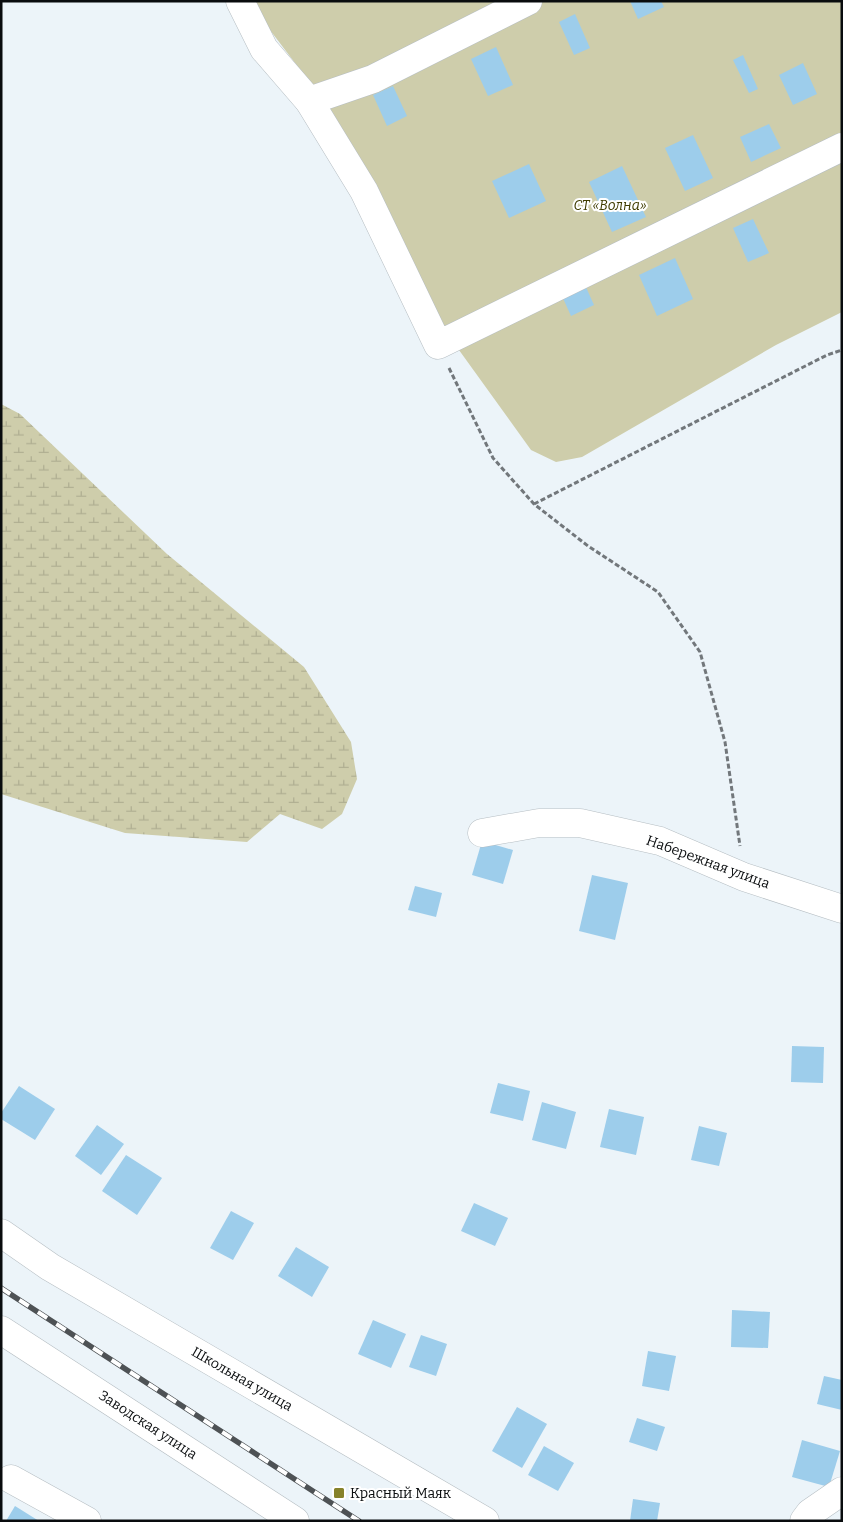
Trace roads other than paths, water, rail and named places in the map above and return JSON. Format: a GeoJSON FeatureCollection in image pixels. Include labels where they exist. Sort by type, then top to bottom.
{"type":"FeatureCollection","features":[{"type":"Feature","properties":{"kind":"street"},"geometry":{"type":"LineString","coordinates":[[240,1],[264,49],[309,101],[364,191],[438,345],[842,147]]}},
{"type":"Feature","properties":{"kind":"street"},"geometry":{"type":"LineString","coordinates":[[309,101],[373,79],[528,1]]}},
{"type":"Feature","properties":{"kind":"street","name":"Набережная улица"},"geometry":{"type":"LineString","coordinates":[[482,833],[539,823],[580,822],[660,841],[744,877],[842,909]]}},
{"type":"Feature","properties":{"kind":"street","name":"Школьная улица"},"geometry":{"type":"LineString","coordinates":[[1,1233],[50,1267],[485,1521]]}},
{"type":"Feature","properties":{"kind":"street","name":"Заводская улица"},"geometry":{"type":"LineString","coordinates":[[1,1330],[296,1521]]}},
{"type":"Feature","properties":{"kind":"street"},"geometry":{"type":"LineString","coordinates":[[5,1483],[87,1521]]}},
{"type":"Feature","properties":{"kind":"street"},"geometry":{"type":"LineString","coordinates":[[804,1521],[810,1513],[842,1491]]}},
{"type":"Feature","properties":{"kind":"railway"},"geometry":{"type":"LineString","coordinates":[[1,1288],[359,1521]]}},
{"type":"Feature","properties":{"kind":"place","name":"Красный Маяк"},"geometry":{"type":"Point","coordinates":[339,1493]}},
{"type":"Feature","properties":{"kind":"park label","name":"СТ «Волна»"},"geometry":{"type":"Point","coordinates":[610,205]}}]}
